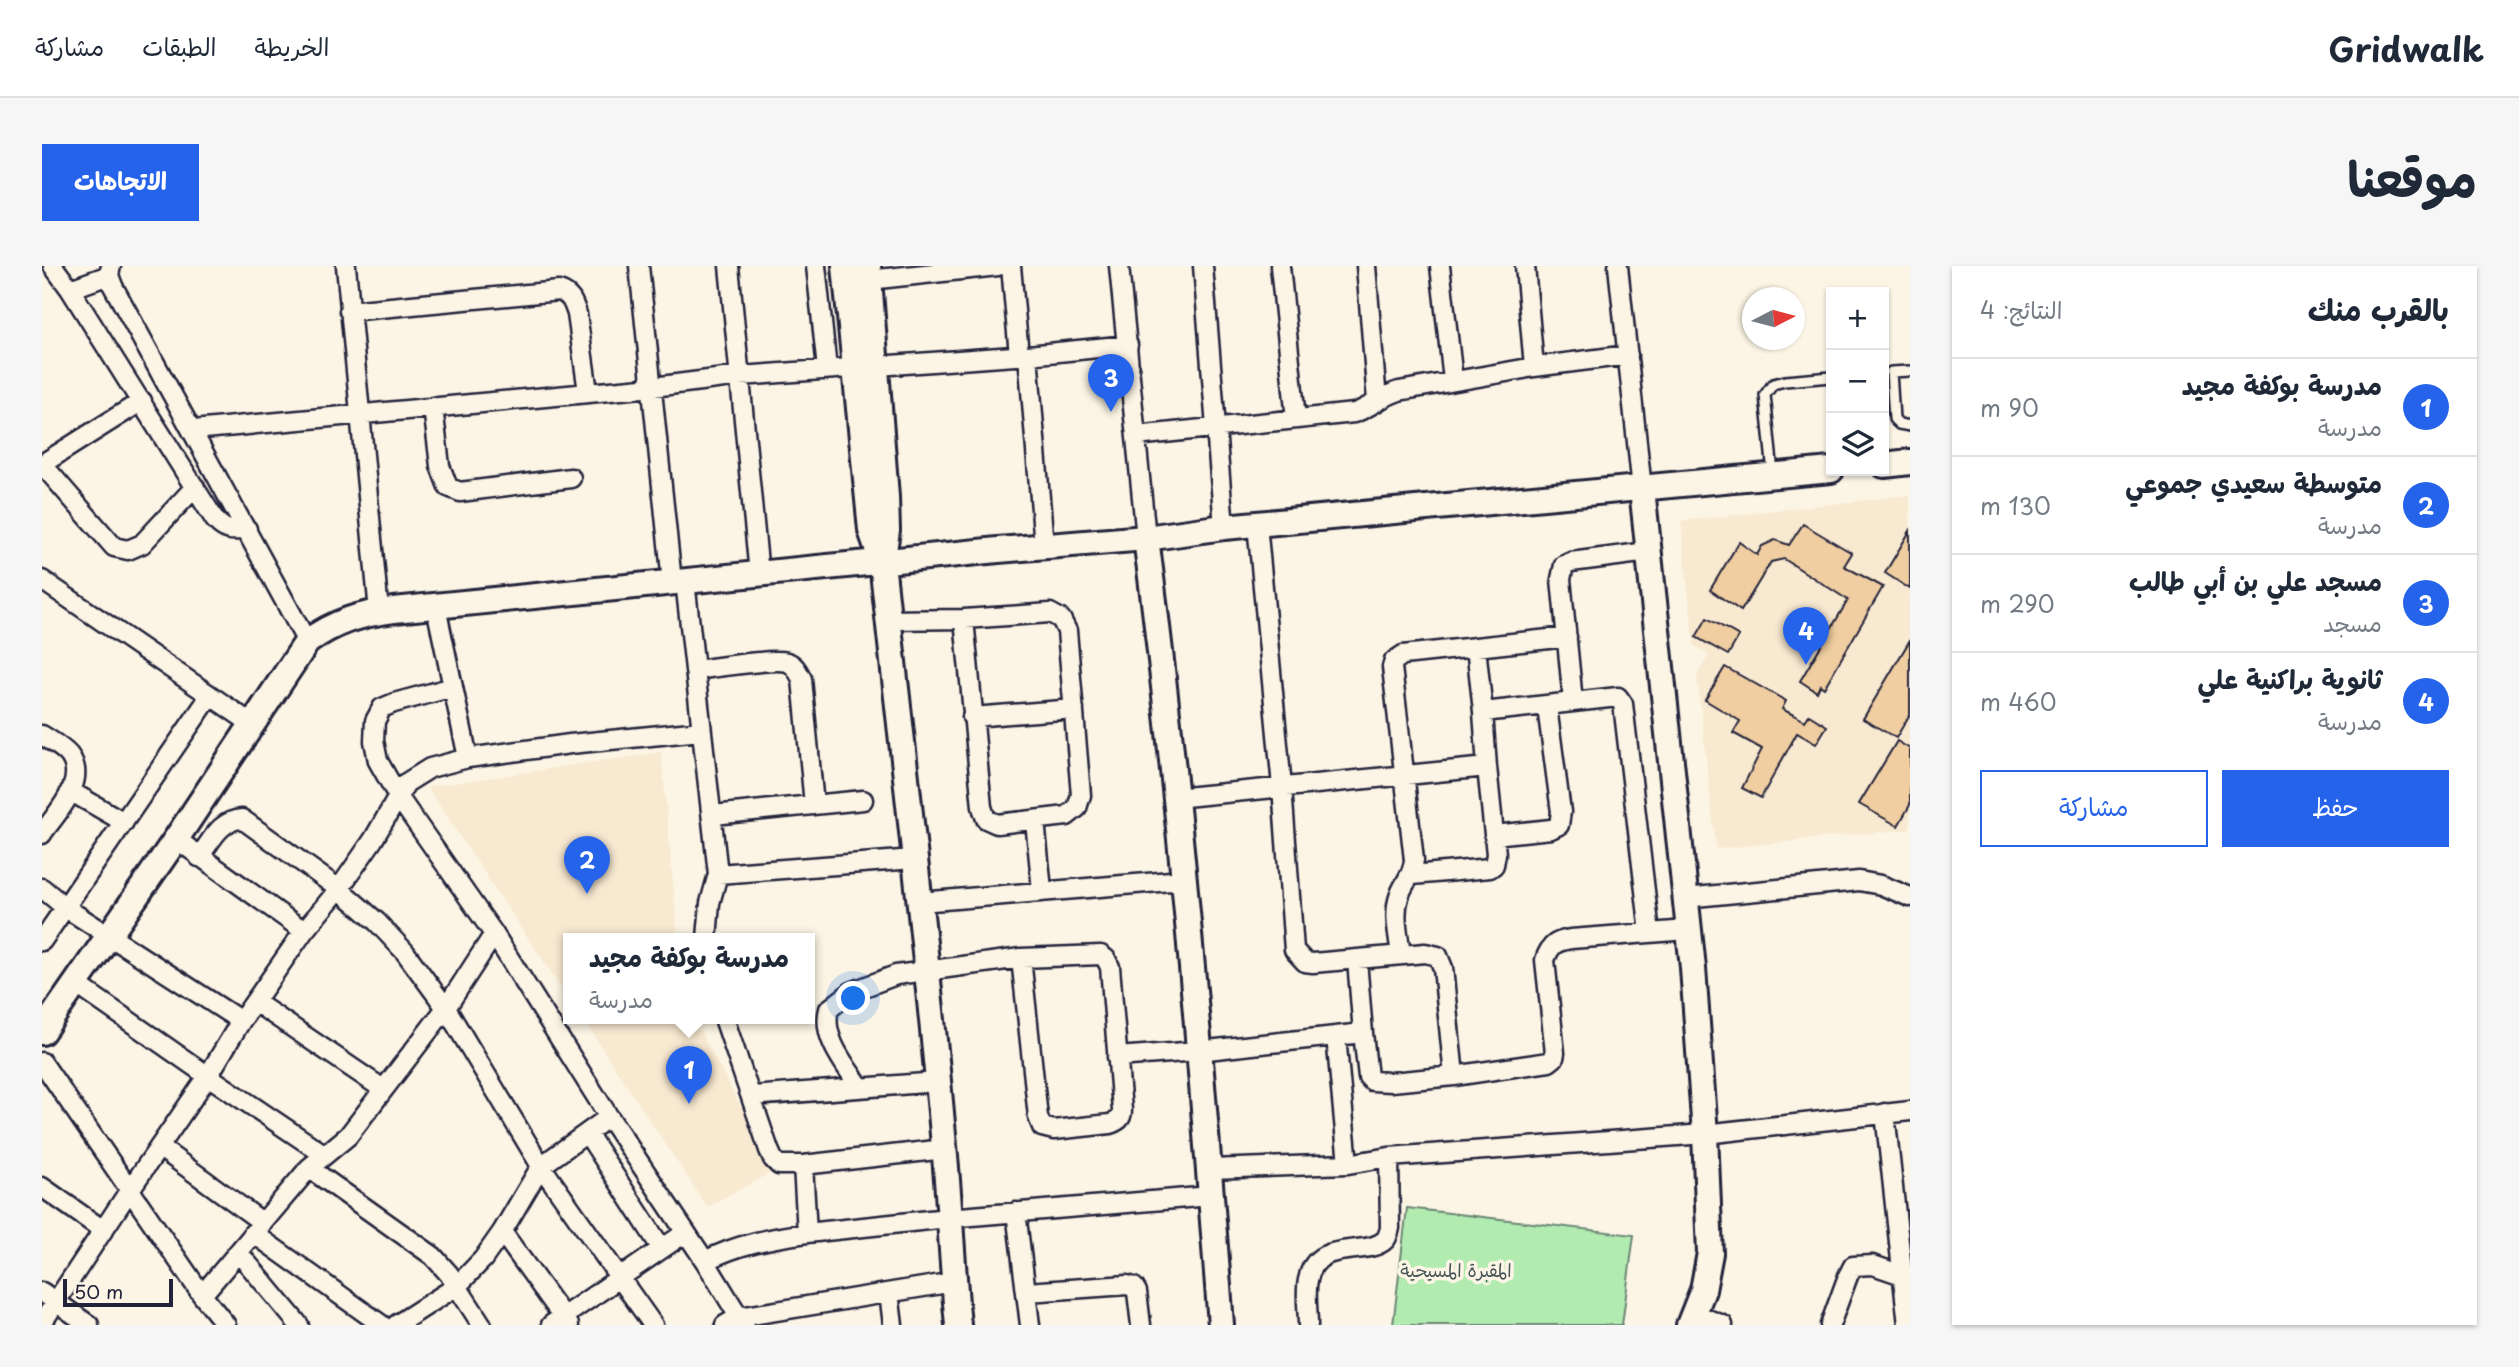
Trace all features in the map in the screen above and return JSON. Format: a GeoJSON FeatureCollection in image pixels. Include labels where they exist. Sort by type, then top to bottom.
{"type":"FeatureCollection","features":[{"type":"Feature","properties":{"kind":"main road"},"geometry":{"type":"LineString","coordinates":[[845,266],[864,366]]}},
{"type":"Feature","properties":{"kind":"main road"},"geometry":{"type":"LineString","coordinates":[[869,273],[864,366],[871,530],[883,562],[945,1149],[958,1325]]}},
{"type":"Feature","properties":{"kind":"main road"},"geometry":{"type":"LineString","coordinates":[[1889,464],[1910,462]]}},
{"type":"Feature","properties":{"kind":"main road"},"geometry":{"type":"LineString","coordinates":[[42,1032],[176,839],[307,642],[325,628],[348,618],[379,612],[1146,538],[1224,527],[1826,470]]}},
{"type":"Feature","properties":{"kind":"main road"},"geometry":{"type":"LineString","coordinates":[[1642,489],[1685,898],[1705,1134],[1710,1253],[1708,1271],[1692,1319]]}},
{"type":"Feature","properties":{"kind":"main road"},"geometry":{"type":"LineString","coordinates":[[1146,538],[1162,660],[1183,880],[1210,1169],[1221,1325]]}},
{"type":"Feature","properties":{"kind":"street"},"geometry":{"type":"LineString","coordinates":[[53,266],[142,401],[215,520],[223,529],[233,532],[247,529]]}},
{"type":"Feature","properties":{"kind":"street"},"geometry":{"type":"LineString","coordinates":[[346,266],[379,612]]}},
{"type":"Feature","properties":{"kind":"street"},"geometry":{"type":"LineString","coordinates":[[639,266],[679,582],[695,670],[713,815],[718,874],[710,903],[707,933]]}},
{"type":"Feature","properties":{"kind":"street"},"geometry":{"type":"LineString","coordinates":[[729,266],[759,574]]}},
{"type":"Feature","properties":{"kind":"street"},"geometry":{"type":"LineString","coordinates":[[816,266],[827,369]]}},
{"type":"Feature","properties":{"kind":"street"},"geometry":{"type":"LineString","coordinates":[[869,273],[998,266]]}},
{"type":"Feature","properties":{"kind":"street"},"geometry":{"type":"LineString","coordinates":[[1012,266],[1044,547]]}},
{"type":"Feature","properties":{"kind":"street"},"geometry":{"type":"LineString","coordinates":[[1119,266],[1146,538]]}},
{"type":"Feature","properties":{"kind":"street"},"geometry":{"type":"LineString","coordinates":[[1203,266],[1224,527]]}},
{"type":"Feature","properties":{"kind":"street"},"geometry":{"type":"LineString","coordinates":[[1280,266],[1296,419]]}},
{"type":"Feature","properties":{"kind":"street"},"geometry":{"type":"LineString","coordinates":[[1366,266],[1377,401]]}},
{"type":"Feature","properties":{"kind":"street"},"geometry":{"type":"LineString","coordinates":[[1440,266],[1453,380]]}},
{"type":"Feature","properties":{"kind":"street"},"geometry":{"type":"LineString","coordinates":[[1525,266],[1534,367]]}},
{"type":"Feature","properties":{"kind":"street"},"geometry":{"type":"LineString","coordinates":[[1618,266],[1642,489]]}},
{"type":"Feature","properties":{"kind":"street"},"geometry":{"type":"LineString","coordinates":[[70,289],[110,270],[113,286],[307,642]]}},
{"type":"Feature","properties":{"kind":"street"},"geometry":{"type":"LineString","coordinates":[[349,311],[559,291],[567,293],[577,314],[588,392]]}},
{"type":"Feature","properties":{"kind":"street"},"geometry":{"type":"LineString","coordinates":[[193,430],[653,387],[740,376],[1128,345]]}},
{"type":"Feature","properties":{"kind":"street"},"geometry":{"type":"LineString","coordinates":[[1136,436],[1354,413],[1365,410],[1386,395],[1399,391],[1534,367],[1628,355]]}},
{"type":"Feature","properties":{"kind":"street"},"geometry":{"type":"LineString","coordinates":[[142,401],[42,464],[114,547],[128,550],[142,544],[195,487]]}},
{"type":"Feature","properties":{"kind":"street"},"geometry":{"type":"LineString","coordinates":[[433,407],[440,466],[448,487],[460,492],[571,478]]}},
{"type":"Feature","properties":{"kind":"street"},"geometry":{"type":"LineString","coordinates":[[1257,524],[1282,787],[1294,950],[1305,962],[1313,963],[1433,954],[1442,960],[1454,1076]]}},
{"type":"Feature","properties":{"kind":"street"},"geometry":{"type":"LineString","coordinates":[[1573,702],[1561,579],[1564,565],[1648,552]]}},
{"type":"Feature","properties":{"kind":"street"},"geometry":{"type":"LineString","coordinates":[[42,580],[252,723]]}},
{"type":"Feature","properties":{"kind":"street"},"geometry":{"type":"LineString","coordinates":[[436,607],[468,758]]}},
{"type":"Feature","properties":{"kind":"street"},"geometry":{"type":"LineString","coordinates":[[889,620],[964,619],[1050,613],[1061,619],[1067,631],[1081,795],[1080,803],[1067,817],[997,824],[986,820],[982,807],[972,717],[964,619]]}},
{"type":"Feature","properties":{"kind":"street"},"geometry":{"type":"LineString","coordinates":[[1401,955],[1397,906],[1401,892],[1412,875],[1414,860],[1392,667],[1394,661],[1403,655],[1567,637]]}},
{"type":"Feature","properties":{"kind":"street"},"geometry":{"type":"LineString","coordinates":[[1412,875],[1490,868],[1496,860],[1476,647]]}},
{"type":"Feature","properties":{"kind":"street"},"geometry":{"type":"LineString","coordinates":[[695,670],[770,662],[786,662],[795,667],[802,679],[814,805]]}},
{"type":"Feature","properties":{"kind":"street"},"geometry":{"type":"LineString","coordinates":[[453,688],[382,708],[374,721],[378,761],[399,797],[494,934],[609,1117],[705,1261],[736,1322],[954,1282]]}},
{"type":"Feature","properties":{"kind":"street"},"geometry":{"type":"LineString","coordinates":[[42,941],[210,696]]}},
{"type":"Feature","properties":{"kind":"street"},"geometry":{"type":"LineString","coordinates":[[1483,712],[1548,707],[1618,697],[1623,704],[1650,933]]}},
{"type":"Feature","properties":{"kind":"street"},"geometry":{"type":"LineString","coordinates":[[1494,835],[1551,829],[1559,825],[1561,813],[1548,707]]}},
{"type":"Feature","properties":{"kind":"street"},"geometry":{"type":"LineString","coordinates":[[972,717],[1074,709]]}},
{"type":"Feature","properties":{"kind":"street"},"geometry":{"type":"LineString","coordinates":[[42,1323],[49,1297],[103,1230],[208,1076],[241,1021],[304,931],[339,889],[406,783],[430,768],[468,758],[570,744],[701,731]]}},
{"type":"Feature","properties":{"kind":"street"},"geometry":{"type":"LineString","coordinates":[[42,735],[70,757],[76,769],[75,782],[42,834]]}},
{"type":"Feature","properties":{"kind":"street"},"geometry":{"type":"LineString","coordinates":[[1175,798],[1487,767]]}},
{"type":"Feature","properties":{"kind":"street"},"geometry":{"type":"LineString","coordinates":[[70,791],[124,822]]}},
{"type":"Feature","properties":{"kind":"street"},"geometry":{"type":"LineString","coordinates":[[713,815],[863,800]]}},
{"type":"Feature","properties":{"kind":"street"},"geometry":{"type":"LineString","coordinates":[[199,857],[229,820],[242,819],[339,889],[377,922],[405,952],[446,1008],[541,1166],[653,1325]]}},
{"type":"Feature","properties":{"kind":"street"},"geometry":{"type":"LineString","coordinates":[[1035,821],[1042,890]]}},
{"type":"Feature","properties":{"kind":"street"},"geometry":{"type":"LineString","coordinates":[[176,839],[304,931]]}},
{"type":"Feature","properties":{"kind":"street"},"geometry":{"type":"LineString","coordinates":[[718,874],[915,859]]}},
{"type":"Feature","properties":{"kind":"street"},"geometry":{"type":"LineString","coordinates":[[920,902],[1183,880]]}},
{"type":"Feature","properties":{"kind":"street"},"geometry":{"type":"LineString","coordinates":[[1685,898],[1859,881],[1907,890]]}},
{"type":"Feature","properties":{"kind":"street"},"geometry":{"type":"LineString","coordinates":[[42,888],[66,908],[241,1021]]}},
{"type":"Feature","properties":{"kind":"street"},"geometry":{"type":"LineString","coordinates":[[1357,960],[1368,1077],[1372,1081],[1391,1082],[1542,1064],[1554,1058],[1545,960],[1554,943],[1571,939],[1688,930]]}},
{"type":"Feature","properties":{"kind":"street"},"geometry":{"type":"LineString","coordinates":[[202,1295],[309,1168],[348,1136],[446,1008],[494,934]]}},
{"type":"Feature","properties":{"kind":"street"},"geometry":{"type":"LineString","coordinates":[[860,1087],[830,1038],[827,1016],[829,1009],[851,992],[896,975],[926,970],[1021,958],[1101,955],[1106,958],[1110,967],[1122,1110],[1122,1117],[1118,1121],[1054,1130],[1042,1127],[1038,1117],[1021,958]]}},
{"type":"Feature","properties":{"kind":"street"},"geometry":{"type":"LineString","coordinates":[[76,984],[325,1154]]}},
{"type":"Feature","properties":{"kind":"street"},"geometry":{"type":"LineString","coordinates":[[255,1002],[383,1089]]}},
{"type":"Feature","properties":{"kind":"street"},"geometry":{"type":"LineString","coordinates":[[726,1024],[773,1159],[779,1165],[803,1165],[945,1149]]}},
{"type":"Feature","properties":{"kind":"street"},"geometry":{"type":"LineString","coordinates":[[1117,1057],[1363,1033]]}},
{"type":"Feature","properties":{"kind":"street"},"geometry":{"type":"LineString","coordinates":[[1336,1036],[1348,1164]]}},
{"type":"Feature","properties":{"kind":"street"},"geometry":{"type":"LineString","coordinates":[[42,1062],[202,1295],[226,1325]]}},
{"type":"Feature","properties":{"kind":"street"},"geometry":{"type":"LineString","coordinates":[[752,1096],[938,1082]]}},
{"type":"Feature","properties":{"kind":"street"},"geometry":{"type":"LineString","coordinates":[[1210,1169],[1348,1164],[1389,1157],[1705,1134],[1910,1111]]}},
{"type":"Feature","properties":{"kind":"street"},"geometry":{"type":"LineString","coordinates":[[1885,1113],[1908,1325]]}},
{"type":"Feature","properties":{"kind":"street"},"geometry":{"type":"LineString","coordinates":[[396,1325],[457,1286],[483,1259],[502,1232],[541,1166],[609,1117]]}},
{"type":"Feature","properties":{"kind":"street"},"geometry":{"type":"LineString","coordinates":[[587,1133],[662,1249]]}},
{"type":"Feature","properties":{"kind":"street"},"geometry":{"type":"LineString","coordinates":[[159,1147],[382,1325]]}},
{"type":"Feature","properties":{"kind":"street"},"geometry":{"type":"LineString","coordinates":[[1308,1325],[1308,1280],[1314,1265],[1324,1256],[1339,1250],[1377,1244],[1387,1238],[1390,1228],[1389,1157]]}},
{"type":"Feature","properties":{"kind":"street"},"geometry":{"type":"LineString","coordinates":[[803,1165],[807,1233]]}},
{"type":"Feature","properties":{"kind":"street"},"geometry":{"type":"LineString","coordinates":[[309,1168],[433,1256],[449,1273],[482,1325]]}},
{"type":"Feature","properties":{"kind":"street"},"geometry":{"type":"LineString","coordinates":[[42,1186],[103,1230]]}},
{"type":"Feature","properties":{"kind":"street"},"geometry":{"type":"LineString","coordinates":[[705,1261],[756,1241],[807,1233],[1211,1196]]}},
{"type":"Feature","properties":{"kind":"street"},"geometry":{"type":"LineString","coordinates":[[1016,1212],[1030,1325]]}},
{"type":"Feature","properties":{"kind":"street"},"geometry":{"type":"LineString","coordinates":[[502,1232],[561,1322],[685,1233]]}},
{"type":"Feature","properties":{"kind":"street"},"geometry":{"type":"LineString","coordinates":[[238,1252],[299,1325]]}},
{"type":"Feature","properties":{"kind":"street"},"geometry":{"type":"LineString","coordinates":[[1830,1325],[1853,1266],[1873,1265],[1902,1275]]}},
{"type":"Feature","properties":{"kind":"street"},"geometry":{"type":"LineString","coordinates":[[1027,1292],[1126,1285],[1134,1287],[1142,1325]]}},
{"type":"Feature","properties":{"kind":"street"},"geometry":{"type":"LineString","coordinates":[[888,1293],[892,1325]]}},
{"type":"Feature","properties":{"kind":"street"},"geometry":{"type":"LineString","coordinates":[[49,1297],[89,1325]]}},
{"type":"Feature","properties":{"kind":"street"},"geometry":{"type":"LineString","coordinates":[[1900,1325],[1908,1306]]}},
{"type":"Feature","properties":{"kind":"street"},"geometry":{"type":"LineString","coordinates":[[1692,1319],[1723,1325]]}},
{"type":"Feature","properties":{"kind":"lane"},"geometry":{"type":"LineString","coordinates":[[1889,372],[1910,371]]}},
{"type":"Feature","properties":{"kind":"lane"},"geometry":{"type":"LineString","coordinates":[[1773,475],[1765,395],[1773,384],[1826,377]]}},
{"type":"Feature","properties":{"kind":"lane"},"geometry":{"type":"LineString","coordinates":[[1889,385],[1894,419],[1899,424],[1910,426]]}},
{"type":"Feature","properties":{"kind":"shaded area"},"geometry":{"type":"Polygon","coordinates":[[[1910,495],[1910,829],[1716,849],[1697,675],[1709,655],[1694,645],[1681,521],[1910,495]]]}},
{"type":"Feature","properties":{"kind":"shaded area"},"geometry":{"type":"Polygon","coordinates":[[[661,752],[678,933],[563,933],[563,991],[427,787],[661,752]]]}},
{"type":"Feature","properties":{"kind":"shaded area"},"geometry":{"type":"Polygon","coordinates":[[[586,1024],[696,1024],[775,1170],[707,1207],[586,1024]]]}},
{"type":"Feature","properties":{"kind":"green space","name":"المقبرة المسيحية"},"geometry":{"type":"Polygon","coordinates":[[[1407,1208],[1634,1235],[1622,1325],[1393,1325],[1407,1208]]]}},
{"type":"Feature","properties":{"kind":"building"},"geometry":{"type":"Polygon","coordinates":[[[1803,524],[1852,553],[1844,566],[1883,587],[1824,688],[1820,685],[1817,692],[1800,681],[1848,600],[1784,559],[1771,562],[1741,611],[1710,590],[1739,542],[1757,555],[1762,546],[1775,540],[1789,545],[1803,524]]]}},
{"type":"Feature","properties":{"kind":"building"},"geometry":{"type":"Polygon","coordinates":[[[1910,531],[1910,589],[1885,573],[1910,531]]]}},
{"type":"Feature","properties":{"kind":"building"},"geometry":{"type":"Polygon","coordinates":[[[1707,618],[1739,636],[1728,655],[1696,637],[1707,618]]]}},
{"type":"Feature","properties":{"kind":"building"},"geometry":{"type":"Polygon","coordinates":[[[1910,640],[1910,714],[1896,738],[1863,719],[1910,640]]]}},
{"type":"Feature","properties":{"kind":"building"},"geometry":{"type":"Polygon","coordinates":[[[1725,667],[1786,701],[1782,709],[1805,721],[1809,715],[1827,726],[1816,744],[1797,733],[1761,798],[1742,788],[1762,749],[1733,733],[1740,721],[1705,700],[1725,667]]]}},
{"type":"Feature","properties":{"kind":"building"},"geometry":{"type":"Polygon","coordinates":[[[1897,741],[1910,749],[1910,805],[1898,826],[1859,804],[1897,741]]]}},
{"type":"Feature","properties":{"kind":"place","name":"مسجد علي بن أبي طالب"},"geometry":{"type":"Point","coordinates":[1111,412]}},
{"type":"Feature","properties":{"kind":"place","name":"ثانوية براكنية علي"},"geometry":{"type":"Point","coordinates":[1806,665]}},
{"type":"Feature","properties":{"kind":"place","name":"متوسطة سعيدي جموعي"},"geometry":{"type":"Point","coordinates":[587,894]}},
{"type":"Feature","properties":{"kind":"place","name":"مدرسة بوكفة مجيد"},"geometry":{"type":"Point","coordinates":[689,1104]}}]}
